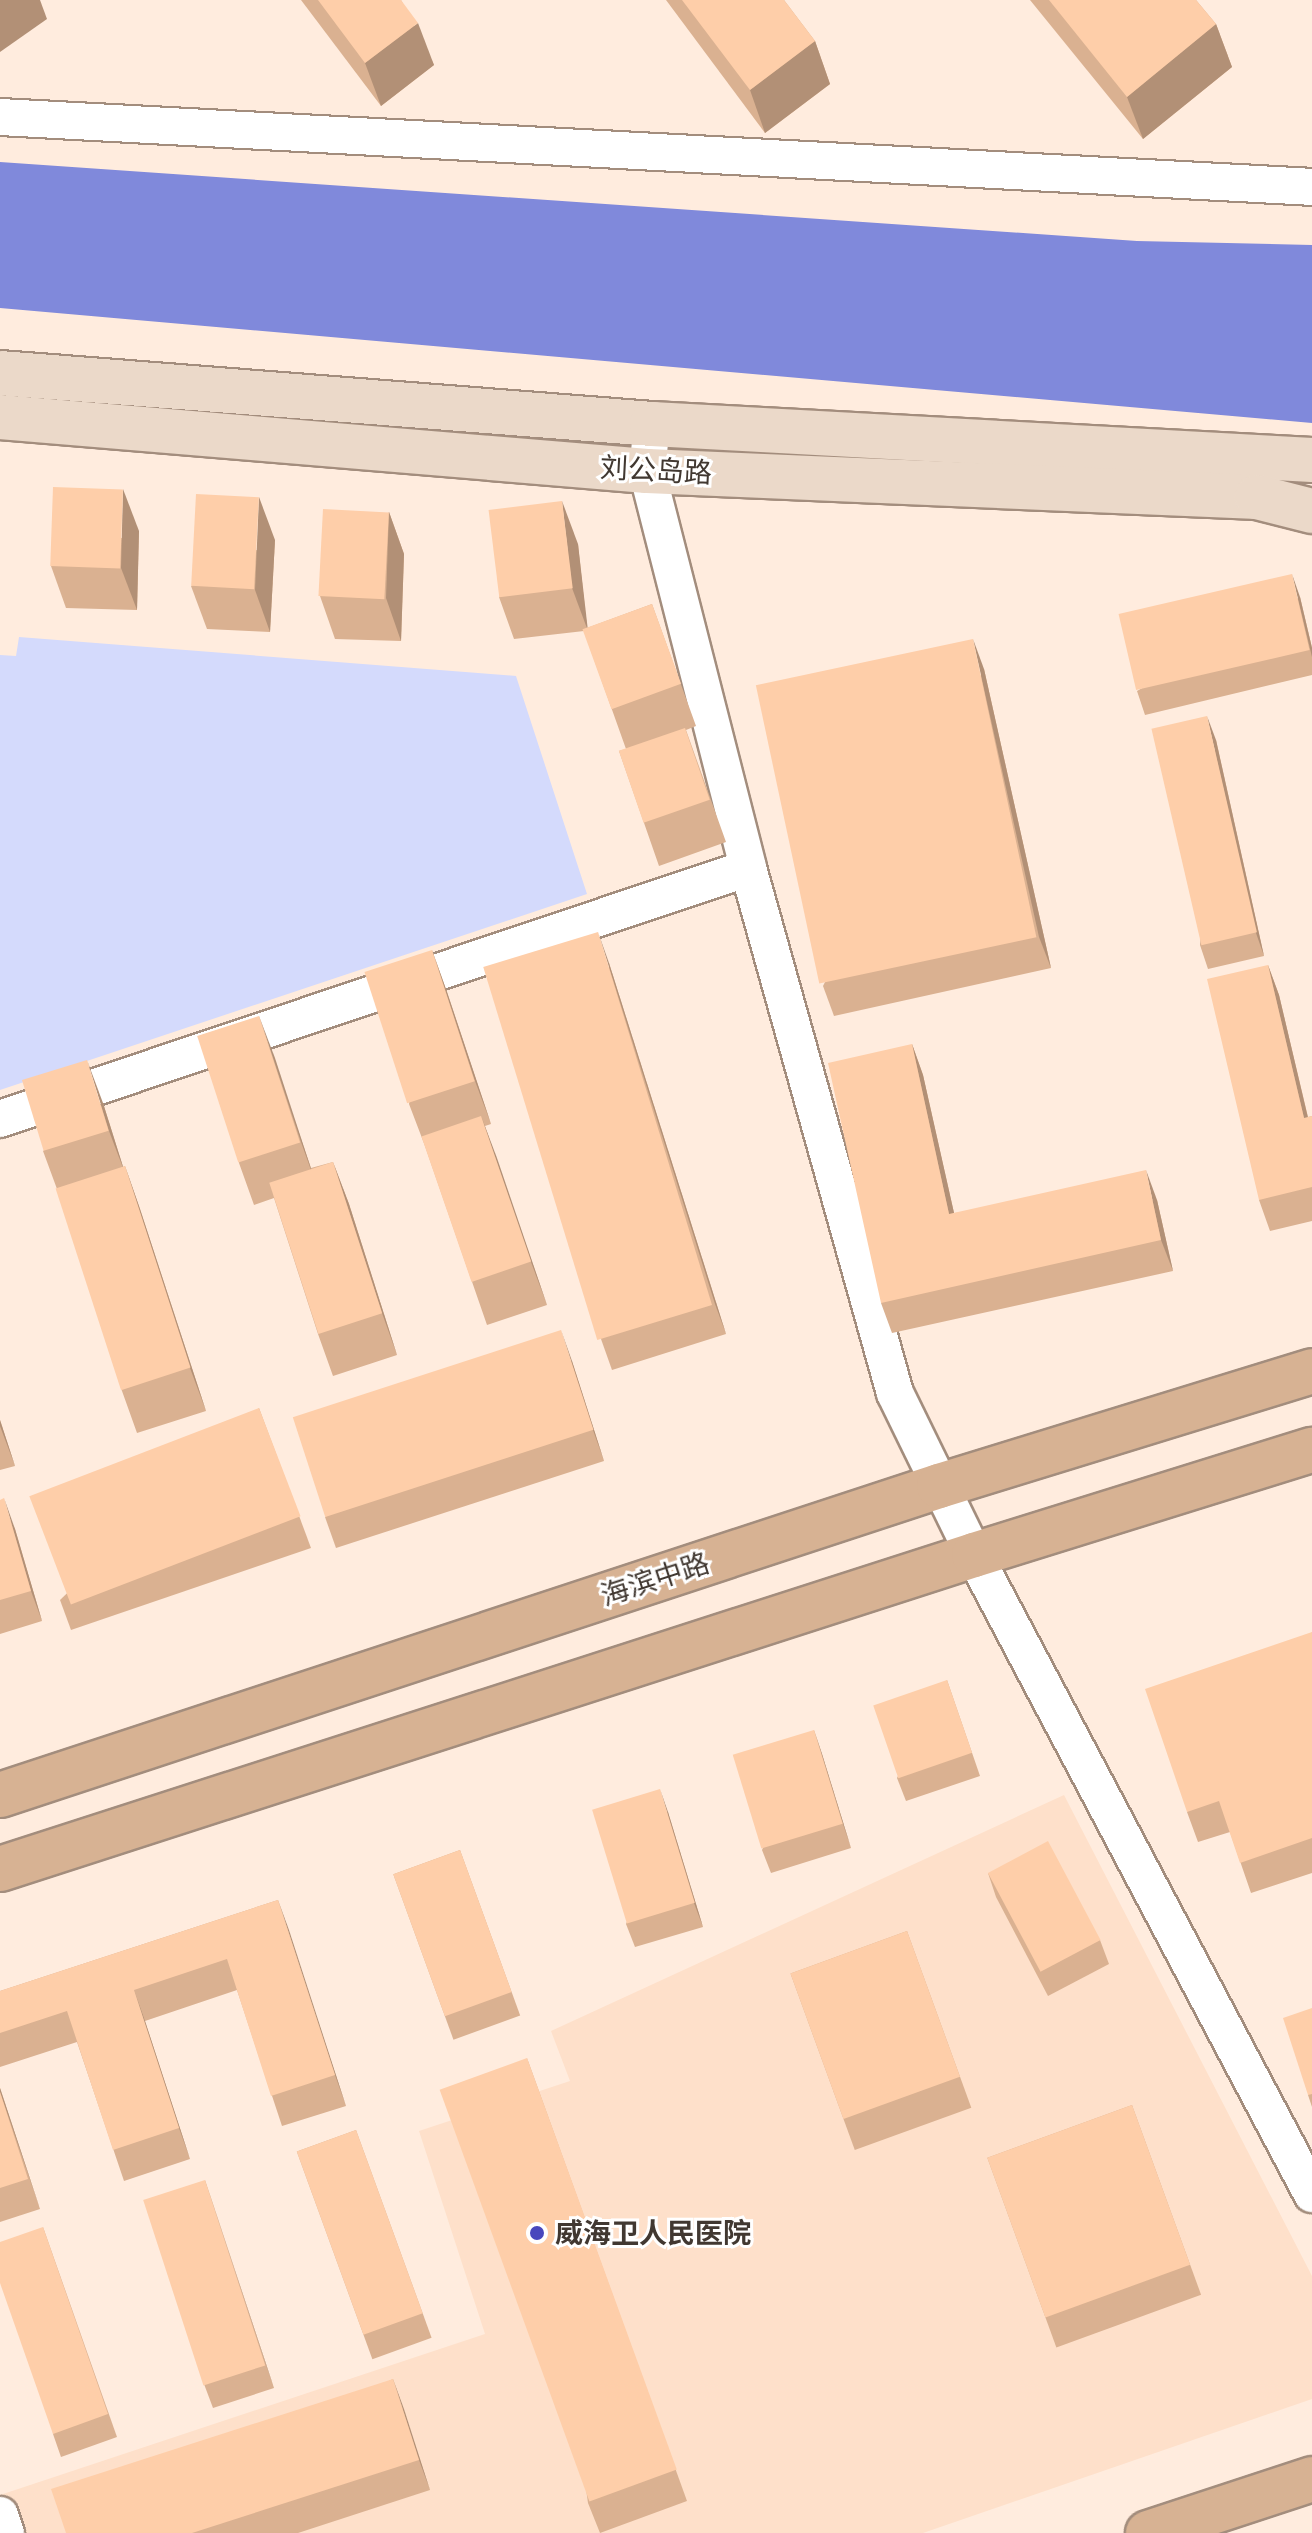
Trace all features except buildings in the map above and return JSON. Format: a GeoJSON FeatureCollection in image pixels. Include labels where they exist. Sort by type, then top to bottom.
{"type":"FeatureCollection","features":[{"type":"Feature","properties":{"kind":"main road","name":"刘公岛路"},"geometry":{"type":"LineString","coordinates":[[0,373],[652,424],[1312,460]]}},
{"type":"Feature","properties":{"kind":"main road","name":"刘公岛路"},"geometry":{"type":"LineString","coordinates":[[0,417],[647,471],[1257,497],[1312,511]]}},
{"type":"Feature","properties":{"kind":"main road"},"geometry":{"type":"LineString","coordinates":[[1257,497],[1312,500]]}},
{"type":"Feature","properties":{"kind":"main road","name":"海滨中路"},"geometry":{"type":"LineString","coordinates":[[0,1795],[939,1486],[1312,1371]]}},
{"type":"Feature","properties":{"kind":"main road"},"geometry":{"type":"LineString","coordinates":[[0,1869],[974,1555],[1312,1450]]}},
{"type":"Feature","properties":{"kind":"main road"},"geometry":{"type":"LineString","coordinates":[[1148,2533],[1312,2479]]}},
{"type":"Feature","properties":{"kind":"street"},"geometry":{"type":"LineString","coordinates":[[0,117],[1312,187]]}},
{"type":"Feature","properties":{"kind":"street"},"geometry":{"type":"LineString","coordinates":[[652,424],[647,471],[748,868],[895,1393],[974,1555],[1312,2194]]}},
{"type":"Feature","properties":{"kind":"street"},"geometry":{"type":"LineString","coordinates":[[0,1119],[748,868]]}},
{"type":"Feature","properties":{"kind":"street"},"geometry":{"type":"LineString","coordinates":[[0,2515],[6,2533]]}},
{"type":"Feature","properties":{"kind":"shaded area"},"geometry":{"type":"Polygon","coordinates":[[[19,637],[516,676],[587,894],[0,1090],[0,655],[16,656],[19,637]]]}},
{"type":"Feature","properties":{"kind":"shaded area"},"geometry":{"type":"Polygon","coordinates":[[[1064,1795],[1312,2276],[1312,2399],[923,2533],[0,2533],[0,2495],[485,2334],[419,2131],[570,2081],[551,2031],[1064,1795]]]}},
{"type":"Feature","properties":{"kind":"water"},"geometry":{"type":"Polygon","coordinates":[[[0,162],[1137,241],[1312,245],[1312,423],[0,308],[0,162]]]}},
{"type":"Feature","properties":{"kind":"place","name":"威海卫人民医院"},"geometry":{"type":"Point","coordinates":[537,2233]}}]}
